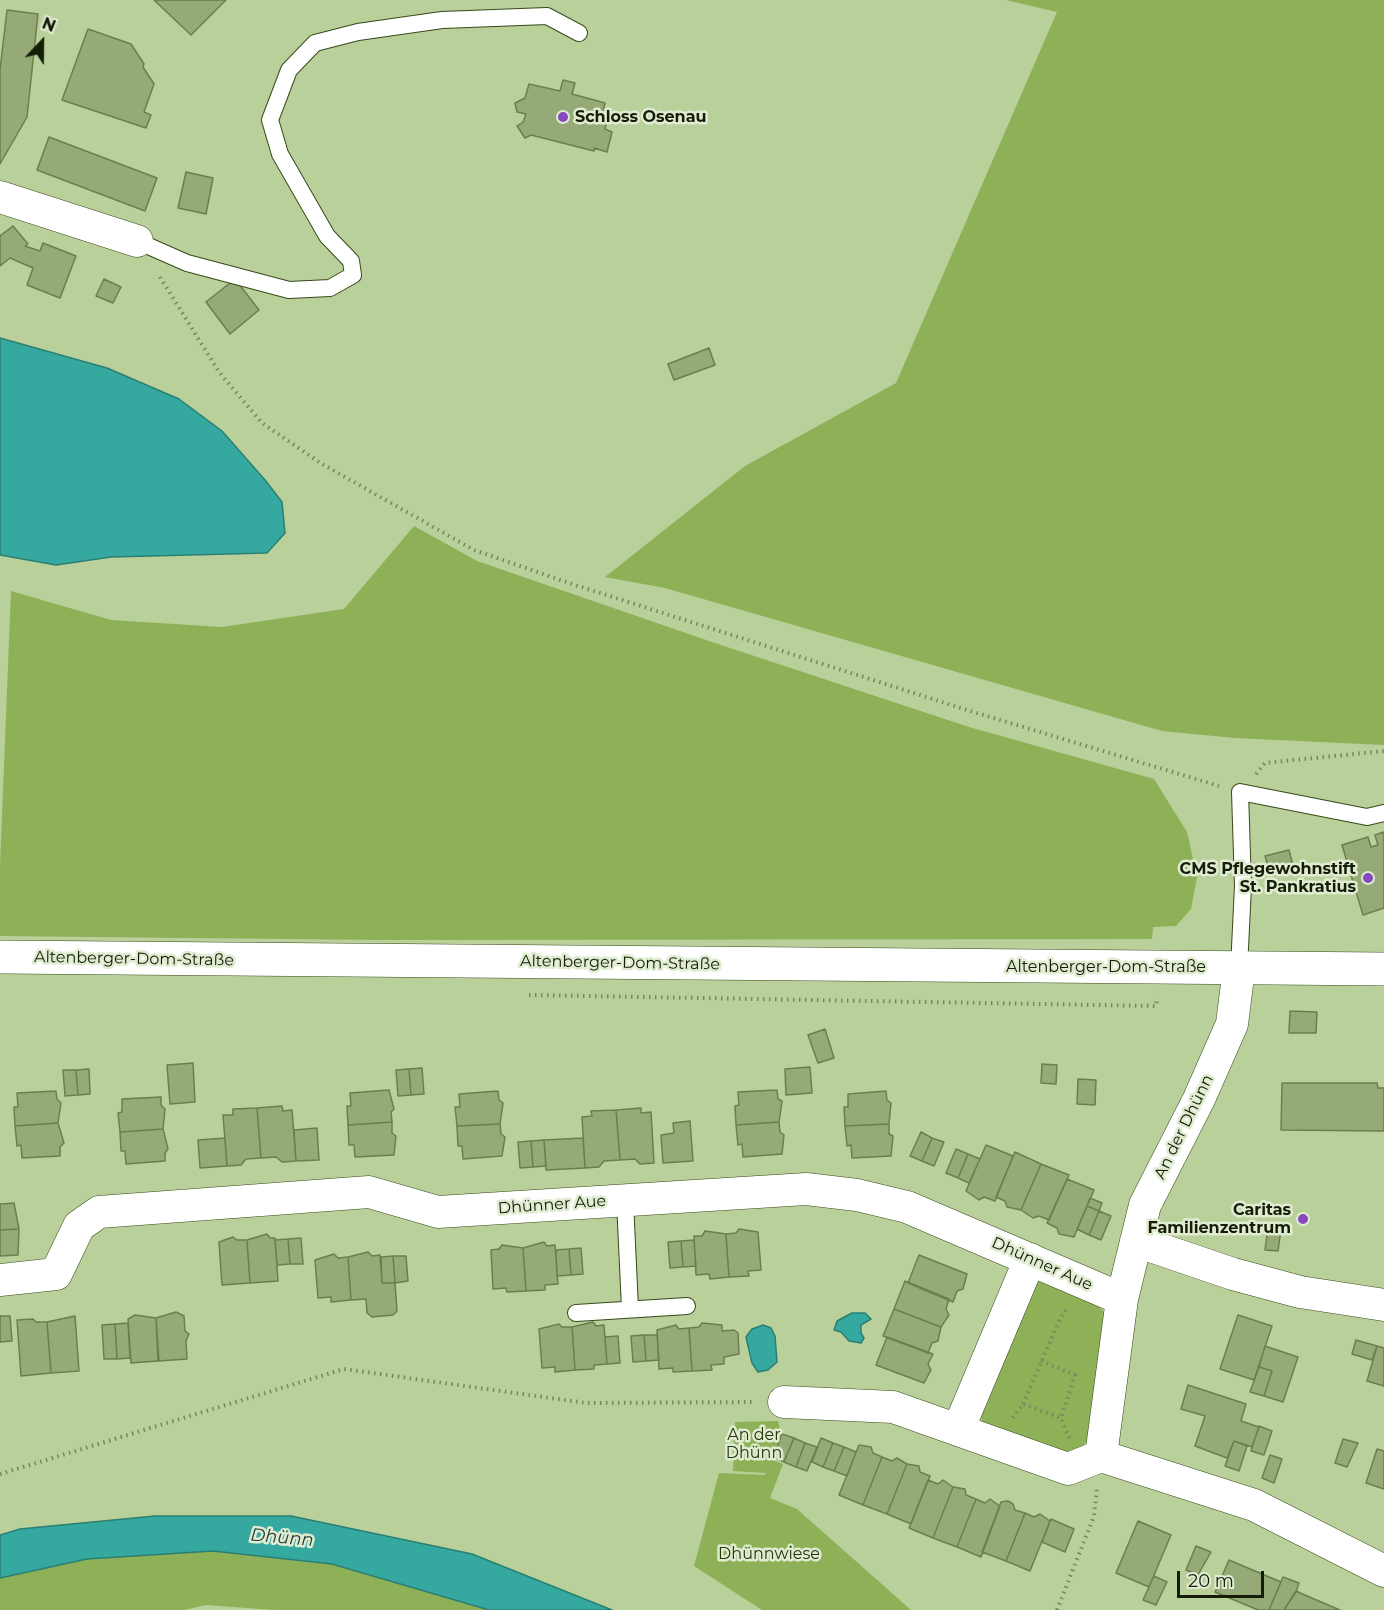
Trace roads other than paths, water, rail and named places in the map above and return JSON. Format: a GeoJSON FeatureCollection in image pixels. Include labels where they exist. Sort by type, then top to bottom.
{"type":"FeatureCollection","features":[{"type":"Feature","properties":{"kind":"main road","name":"Altenberger-Dom-Straße"},"geometry":{"type":"LineString","coordinates":[[0,957],[1384,969]]}},
{"type":"Feature","properties":{"kind":"street"},"geometry":{"type":"LineString","coordinates":[[0,197],[136,241]]}},
{"type":"Feature","properties":{"kind":"street","name":"An der Dhünn"},"geometry":{"type":"LineString","coordinates":[[1101,1455],[1122,1299],[1145,1204],[1199,1099],[1232,1024],[1239,968]]}},
{"type":"Feature","properties":{"kind":"street","name":"Dhünner Aue"},"geometry":{"type":"LineString","coordinates":[[0,1280],[56,1275],[79,1226],[99,1212],[369,1192],[438,1212],[806,1189],[857,1196],[907,1207],[1122,1299]]}},
{"type":"Feature","properties":{"kind":"street"},"geometry":{"type":"LineString","coordinates":[[1136,1241],[1233,1274],[1300,1292],[1384,1305]]}},
{"type":"Feature","properties":{"kind":"street"},"geometry":{"type":"LineString","coordinates":[[958,1430],[1030,1259]]}},
{"type":"Feature","properties":{"kind":"street"},"geometry":{"type":"LineString","coordinates":[[784,1402],[893,1407],[1068,1468],[1101,1455],[1254,1504],[1384,1571]]}},
{"type":"Feature","properties":{"kind":"lane"},"geometry":{"type":"LineString","coordinates":[[136,241],[187,263],[289,290],[330,288],[353,276],[351,261],[327,236],[280,154],[270,120],[289,70],[315,43],[358,32],[442,20],[547,16],[579,33]]}},
{"type":"Feature","properties":{"kind":"lane"},"geometry":{"type":"LineString","coordinates":[[1239,968],[1243,886],[1240,792],[1367,817],[1384,813]]}},
{"type":"Feature","properties":{"kind":"lane"},"geometry":{"type":"LineString","coordinates":[[625,1201],[630,1309]]}},
{"type":"Feature","properties":{"kind":"lane"},"geometry":{"type":"LineString","coordinates":[[576,1313],[687,1306]]}},
{"type":"Feature","properties":{"kind":"water"},"geometry":{"type":"Polygon","coordinates":[[[0,338],[107,368],[179,399],[222,431],[265,480],[282,502],[285,533],[267,553],[111,557],[56,565],[0,555],[0,338]]]}},
{"type":"Feature","properties":{"kind":"water"},"geometry":{"type":"Polygon","coordinates":[[[852,1313],[865,1313],[871,1319],[861,1325],[864,1338],[861,1343],[849,1341],[841,1332],[834,1330],[837,1321],[852,1313]]]}},
{"type":"Feature","properties":{"kind":"water"},"geometry":{"type":"Polygon","coordinates":[[[763,1325],[771,1328],[775,1336],[777,1362],[768,1370],[758,1372],[752,1363],[746,1337],[752,1329],[763,1325]]]}},
{"type":"Feature","properties":{"kind":"water","name":"Dhünn"},"geometry":{"type":"Polygon","coordinates":[[[155,1516],[291,1516],[472,1554],[612,1610],[489,1610],[332,1564],[213,1551],[87,1559],[0,1578],[0,1535],[20,1529],[155,1516]]]}},
{"type":"Feature","properties":{"kind":"place","name":"Schloss Osenau"},"geometry":{"type":"Point","coordinates":[563,117]}},
{"type":"Feature","properties":{"kind":"place","name":"CMS Pflegewohnstift St. Pankratius"},"geometry":{"type":"Point","coordinates":[1368,878]}},
{"type":"Feature","properties":{"kind":"place","name":"Caritas Familienzentrum"},"geometry":{"type":"Point","coordinates":[1303,1219]}},
{"type":"Feature","properties":{"kind":"park label","name":"Dhünnwiese"},"geometry":{"type":"Point","coordinates":[769,1554]}}]}
